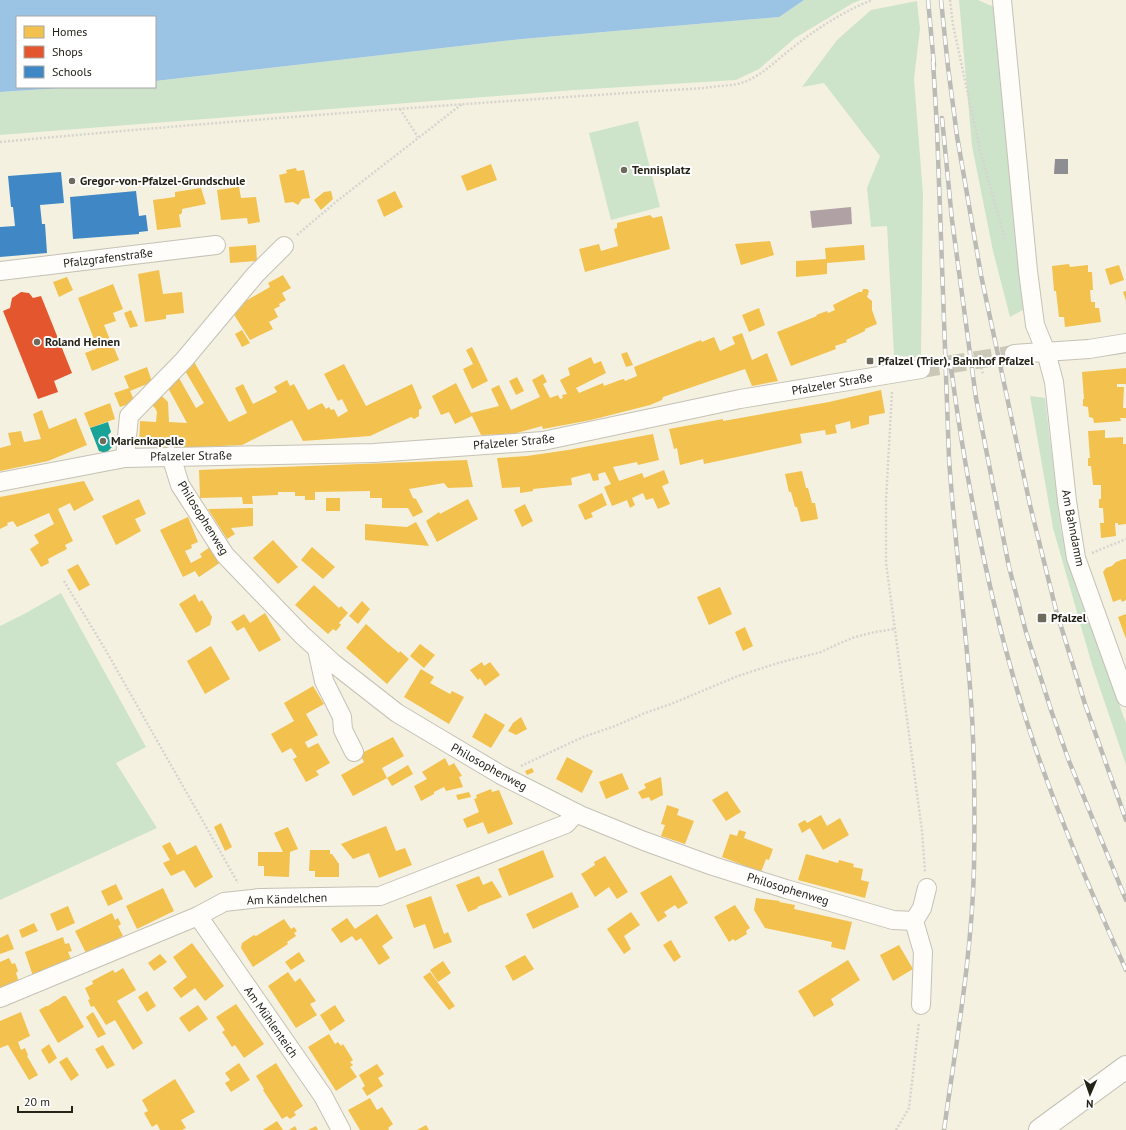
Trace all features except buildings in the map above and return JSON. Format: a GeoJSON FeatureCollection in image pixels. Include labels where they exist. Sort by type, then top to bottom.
{"type":"FeatureCollection","features":[{"type":"Feature","properties":{"kind":"main road"},"geometry":{"type":"LineString","coordinates":[[1040,1130],[1126,1067]]}},
{"type":"Feature","properties":{"kind":"street","name":"Am Bahndamm"},"geometry":{"type":"LineString","coordinates":[[1002,0],[1028,271],[1035,325],[1046,352],[1054,382],[1067,501],[1076,558],[1126,697]]}},
{"type":"Feature","properties":{"kind":"street","name":"Pfalzgrafenstraße"},"geometry":{"type":"LineString","coordinates":[[0,271],[216,245]]}},
{"type":"Feature","properties":{"kind":"street"},"geometry":{"type":"LineString","coordinates":[[124,458],[129,416],[184,360],[254,275],[284,246]]}},
{"type":"Feature","properties":{"kind":"street"},"geometry":{"type":"LineString","coordinates":[[1014,354],[1089,349],[1126,343]]}},
{"type":"Feature","properties":{"kind":"street","name":"Pfalzeler Straße"},"geometry":{"type":"LineString","coordinates":[[0,482],[124,458],[374,453],[543,441],[740,399],[921,369]]}},
{"type":"Feature","properties":{"kind":"street","name":"Philosophenweg"},"geometry":{"type":"LineString","coordinates":[[171,456],[180,485],[225,555],[317,649],[397,713],[501,775],[576,813],[671,851],[786,889],[893,920],[914,921]]}},
{"type":"Feature","properties":{"kind":"street"},"geometry":{"type":"LineString","coordinates":[[317,649],[324,681],[342,716],[343,730],[354,752]]}},
{"type":"Feature","properties":{"kind":"street","name":"Am Kändelchen"},"geometry":{"type":"LineString","coordinates":[[0,998],[198,916],[224,902],[260,898],[380,896],[566,824],[576,813]]}},
{"type":"Feature","properties":{"kind":"street"},"geometry":{"type":"LineString","coordinates":[[921,1005],[923,952],[914,921],[922,908],[927,888]]}},
{"type":"Feature","properties":{"kind":"street","name":"Am Mühlenteich"},"geometry":{"type":"LineString","coordinates":[[198,916],[323,1096],[341,1130]]}},
{"type":"Feature","properties":{"kind":"path"},"geometry":{"type":"LineString","coordinates":[[0,142],[229,122],[462,104],[704,88],[738,84],[764,72],[822,26],[854,7],[872,0]]}},
{"type":"Feature","properties":{"kind":"path"},"geometry":{"type":"LineString","coordinates":[[950,0],[953,25],[980,150],[1006,241]]}},
{"type":"Feature","properties":{"kind":"path"},"geometry":{"type":"LineString","coordinates":[[284,246],[337,201],[462,104]]}},
{"type":"Feature","properties":{"kind":"path"},"geometry":{"type":"LineString","coordinates":[[400,109],[418,137]]}},
{"type":"Feature","properties":{"kind":"path"},"geometry":{"type":"LineString","coordinates":[[979,360],[983,374]]}},
{"type":"Feature","properties":{"kind":"path"},"geometry":{"type":"LineString","coordinates":[[894,373],[886,500],[886,563],[922,831],[927,888]]}},
{"type":"Feature","properties":{"kind":"path"},"geometry":{"type":"LineString","coordinates":[[1076,558],[1084,557],[1126,539]]}},
{"type":"Feature","properties":{"kind":"path"},"geometry":{"type":"LineString","coordinates":[[64,581],[105,648],[247,900]]}},
{"type":"Feature","properties":{"kind":"path"},"geometry":{"type":"LineString","coordinates":[[501,775],[583,737],[671,704],[738,676],[778,663],[821,652],[855,637],[895,629]]}},
{"type":"Feature","properties":{"kind":"path"},"geometry":{"type":"LineString","coordinates":[[896,1130],[909,1108],[921,1005]]}},
{"type":"Feature","properties":{"kind":"green space"},"geometry":{"type":"Polygon","coordinates":[[[804,0],[861,0],[853,3],[795,38],[759,69],[736,80],[575,90],[0,135],[0,92],[62,88],[156,88],[156,81],[522,39],[778,17],[804,0]]]}},
{"type":"Feature","properties":{"kind":"green space"},"geometry":{"type":"Polygon","coordinates":[[[959,0],[978,0],[994,7],[1025,309],[1010,317],[993,251],[972,146],[959,0]]]}},
{"type":"Feature","properties":{"kind":"green space"},"geometry":{"type":"Polygon","coordinates":[[[917,1],[920,29],[914,79],[923,194],[921,358],[894,355],[887,226],[871,227],[867,188],[880,156],[824,83],[802,87],[837,40],[871,10],[917,1]]]}},
{"type":"Feature","properties":{"kind":"green space","name":"Tennisplatz"},"geometry":{"type":"Polygon","coordinates":[[[638,121],[660,207],[611,220],[589,133],[638,121]]]}},
{"type":"Feature","properties":{"kind":"green space"},"geometry":{"type":"Polygon","coordinates":[[[1030,396],[1045,398],[1061,530],[1075,585],[1126,723],[1126,765],[1092,665],[1053,528],[1030,396]]]}},
{"type":"Feature","properties":{"kind":"green space"},"geometry":{"type":"Polygon","coordinates":[[[61,593],[146,747],[116,763],[157,828],[0,900],[0,626],[61,593]]]}},
{"type":"Feature","properties":{"kind":"water"},"geometry":{"type":"Polygon","coordinates":[[[0,0],[804,0],[779,17],[522,39],[156,81],[156,16],[16,16],[16,88],[62,88],[0,92],[0,0]]]}},
{"type":"Feature","properties":{"kind":"tunnel"},"geometry":{"type":"LineString","coordinates":[[921,369],[1014,354]]}},
{"type":"Feature","properties":{"kind":"railway"},"geometry":{"type":"LineString","coordinates":[[928,0],[934,65]]}},
{"type":"Feature","properties":{"kind":"railway"},"geometry":{"type":"LineString","coordinates":[[941,0],[957,136],[981,275],[1030,505],[1056,610],[1085,704],[1126,820]]}},
{"type":"Feature","properties":{"kind":"railway"},"geometry":{"type":"LineString","coordinates":[[933,61],[937,128],[949,458],[970,687],[974,754],[973,900],[963,999],[944,1130]]}},
{"type":"Feature","properties":{"kind":"railway"},"geometry":{"type":"LineString","coordinates":[[942,118],[952,220],[976,398],[1009,567],[1026,632],[1052,713],[1069,761],[1126,900]]}},
{"type":"Feature","properties":{"kind":"railway"},"geometry":{"type":"LineString","coordinates":[[950,360],[973,507],[1006,652],[1045,775],[1067,832],[1126,970]]}},
{"type":"Feature","properties":{"kind":"place","name":"Tennisplatz"},"geometry":{"type":"Point","coordinates":[624,170]}},
{"type":"Feature","properties":{"kind":"place","name":"Gregor-von-Pfalzel-Grundschule"},"geometry":{"type":"Point","coordinates":[72,181]}},
{"type":"Feature","properties":{"kind":"place","name":"Roland Heinen"},"geometry":{"type":"Point","coordinates":[37,342]}},
{"type":"Feature","properties":{"kind":"place","name":"Pfalzel (Trier), Bahnhof Pfalzel"},"geometry":{"type":"Point","coordinates":[870,361]}},
{"type":"Feature","properties":{"kind":"place","name":"Marienkapelle"},"geometry":{"type":"Point","coordinates":[103,441]}},
{"type":"Feature","properties":{"kind":"place","name":"Pfalzel"},"geometry":{"type":"Point","coordinates":[1042,618]}}]}
